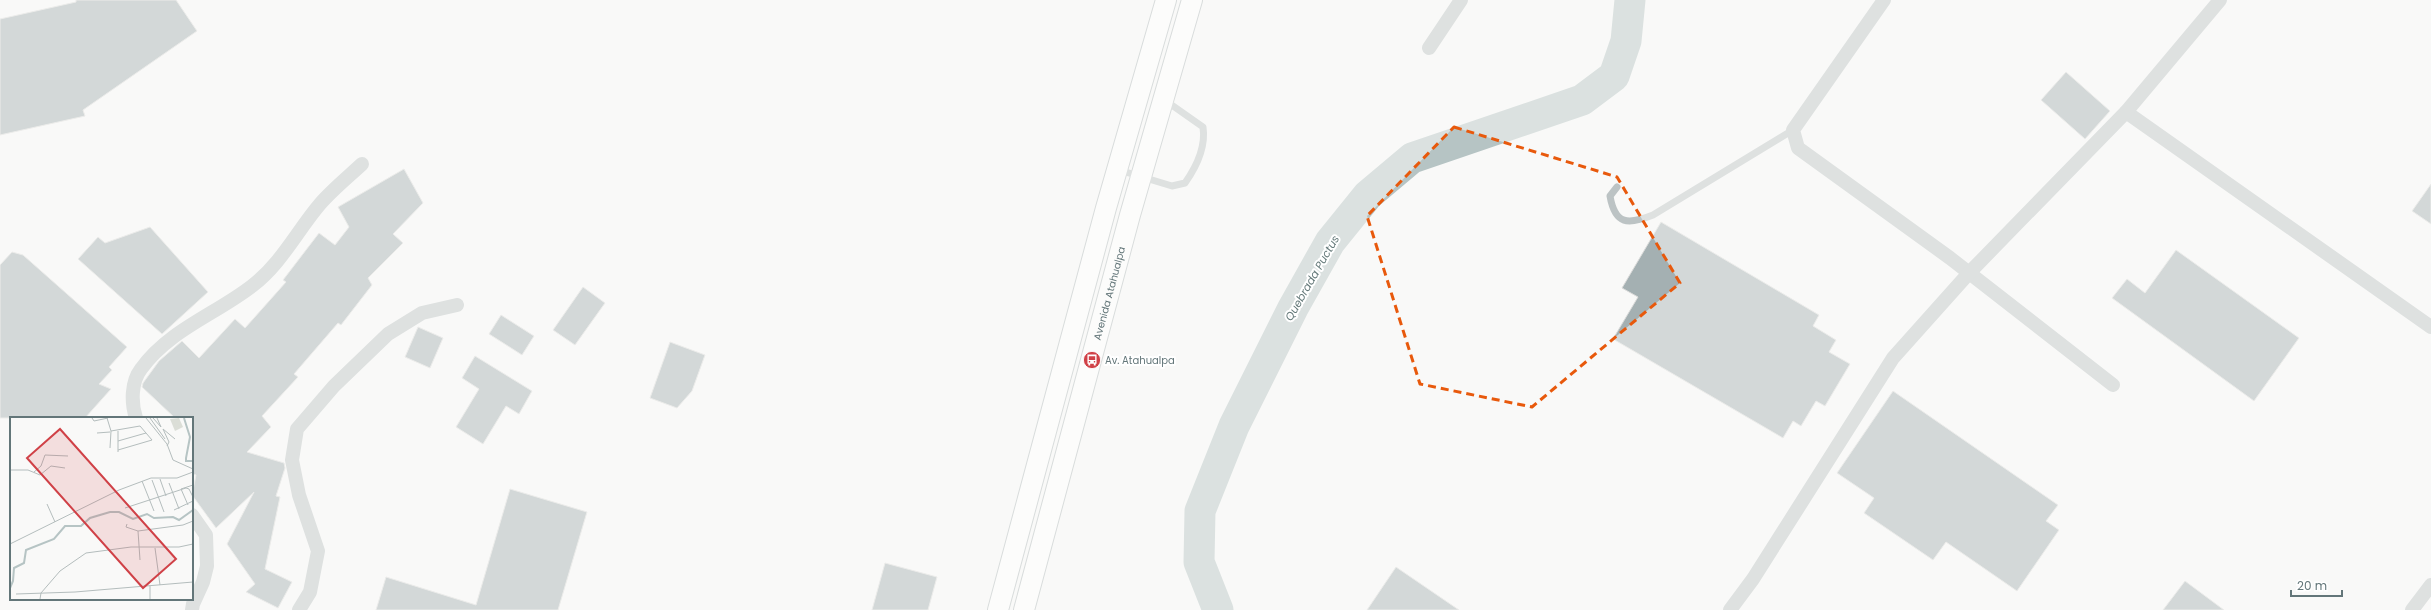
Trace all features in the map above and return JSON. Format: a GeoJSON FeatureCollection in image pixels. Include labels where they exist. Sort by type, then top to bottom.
{"type":"FeatureCollection","features":[{"type":"Feature","properties":{"kind":"main road"},"geometry":{"type":"LineString","coordinates":[[998,610],[1117,170],[1166,0]]}},
{"type":"Feature","properties":{"kind":"main road","name":"Avenida Atahualpa"},"geometry":{"type":"LineString","coordinates":[[1024,610],[1142,177],[1192,0]]}},
{"type":"Feature","properties":{"kind":"main road"},"geometry":{"type":"LineString","coordinates":[[1144,77],[1166,92]]}},
{"type":"Feature","properties":{"kind":"main road"},"geometry":{"type":"LineString","coordinates":[[1070,341],[1095,348]]}},
{"type":"Feature","properties":{"kind":"main road"},"geometry":{"type":"LineString","coordinates":[[1009,569],[1033,576]]}},
{"type":"Feature","properties":{"kind":"street"},"geometry":{"type":"LineString","coordinates":[[1429,48],[1461,0]]}},
{"type":"Feature","properties":{"kind":"street"},"geometry":{"type":"LineString","coordinates":[[1884,0],[1793,130],[1798,148],[1969,273],[2113,385]]}},
{"type":"Feature","properties":{"kind":"street"},"geometry":{"type":"LineString","coordinates":[[1730,610],[1753,579],[1893,358],[1969,273],[2126,112],[2220,0]]}},
{"type":"Feature","properties":{"kind":"street"},"geometry":{"type":"LineString","coordinates":[[2126,112],[2431,327]]}},
{"type":"Feature","properties":{"kind":"street"},"geometry":{"type":"LineString","coordinates":[[136,417],[132,406],[133,393],[140,369],[167,342],[253,286],[275,263],[320,203],[362,164]]}},
{"type":"Feature","properties":{"kind":"street"},"geometry":{"type":"LineString","coordinates":[[299,610],[310,592],[318,551],[299,495],[292,460],[297,429],[334,386],[388,334],[422,313],[457,305]]}},
{"type":"Feature","properties":{"kind":"street"},"geometry":{"type":"LineString","coordinates":[[192,610],[203,582],[207,566],[206,535],[193,516]]}},
{"type":"Feature","properties":{"kind":"street"},"geometry":{"type":"LineString","coordinates":[[2412,610],[2431,585]]}},
{"type":"Feature","properties":{"kind":"lane"},"geometry":{"type":"LineString","coordinates":[[1117,170],[1172,186],[1185,183],[1194,170],[1205,139],[1203,127],[1166,92]]}},
{"type":"Feature","properties":{"kind":"lane"},"geometry":{"type":"LineString","coordinates":[[1617,187],[1610,196],[1613,211],[1623,220],[1637,221],[1653,215],[1793,130]]}},
{"type":"Feature","properties":{"kind":"highlighted area"},"geometry":{"type":"Polygon","coordinates":[[[1454,127],[1617,177],[1680,283],[1532,407],[1420,384],[1367,216],[1454,127]]]}},
{"type":"Feature","properties":{"kind":"building"},"geometry":{"type":"Polygon","coordinates":[[[76,0],[176,0],[197,31],[83,110],[85,116],[0,135],[0,19],[76,2],[76,0]]]}},
{"type":"Feature","properties":{"kind":"building"},"geometry":{"type":"Polygon","coordinates":[[[2066,72],[2110,111],[2085,139],[2041,100],[2066,72]]]}},
{"type":"Feature","properties":{"kind":"building"},"geometry":{"type":"Polygon","coordinates":[[[404,169],[423,203],[393,234],[403,243],[368,278],[372,285],[341,325],[338,323],[294,374],[298,377],[262,416],[271,427],[247,452],[284,463],[285,468],[276,496],[280,497],[265,569],[292,582],[278,608],[246,592],[255,584],[227,544],[254,492],[216,528],[193,496],[196,475],[193,474],[193,417],[174,417],[142,387],[143,383],[159,361],[182,341],[199,358],[235,319],[245,328],[286,282],[283,280],[319,233],[335,245],[349,227],[338,207],[404,169]]]}},
{"type":"Feature","properties":{"kind":"building"},"geometry":{"type":"Polygon","coordinates":[[[2431,184],[2431,224],[2412,211],[2431,184]]]}},
{"type":"Feature","properties":{"kind":"building"},"geometry":{"type":"Polygon","coordinates":[[[1661,222],[1819,315],[1813,326],[1836,340],[1829,352],[1850,364],[1825,406],[1816,401],[1801,426],[1793,421],[1783,438],[1613,339],[1638,297],[1622,288],[1661,222]]]}},
{"type":"Feature","properties":{"kind":"building"},"geometry":{"type":"Polygon","coordinates":[[[150,227],[208,292],[162,334],[78,259],[98,237],[105,243],[150,227]]]}},
{"type":"Feature","properties":{"kind":"building"},"geometry":{"type":"Polygon","coordinates":[[[2176,250],[2299,338],[2254,401],[2112,298],[2127,279],[2145,293],[2176,250]]]}},
{"type":"Feature","properties":{"kind":"building"},"geometry":{"type":"Polygon","coordinates":[[[12,252],[23,255],[127,347],[109,367],[112,370],[99,384],[111,389],[86,417],[0,418],[0,265],[12,252]]]}},
{"type":"Feature","properties":{"kind":"building"},"geometry":{"type":"Polygon","coordinates":[[[583,287],[605,303],[575,345],[553,330],[583,287]]]}},
{"type":"Feature","properties":{"kind":"building"},"geometry":{"type":"Polygon","coordinates":[[[501,315],[534,336],[522,355],[489,334],[501,315]]]}},
{"type":"Feature","properties":{"kind":"building"},"geometry":{"type":"Polygon","coordinates":[[[418,327],[443,338],[430,368],[405,357],[418,327]]]}},
{"type":"Feature","properties":{"kind":"building"},"geometry":{"type":"Polygon","coordinates":[[[670,342],[705,355],[692,391],[677,408],[650,398],[670,342]]]}},
{"type":"Feature","properties":{"kind":"building"},"geometry":{"type":"Polygon","coordinates":[[[475,356],[532,391],[519,414],[506,406],[483,444],[456,427],[479,389],[462,378],[475,356]]]}},
{"type":"Feature","properties":{"kind":"building"},"geometry":{"type":"Polygon","coordinates":[[[1893,391],[2058,505],[2046,521],[2059,530],[2017,591],[1946,542],[1933,560],[1864,513],[1874,498],[1837,473],[1893,391]]]}},
{"type":"Feature","properties":{"kind":"building"},"geometry":{"type":"Polygon","coordinates":[[[510,489],[587,512],[558,610],[376,610],[386,577],[476,605],[510,489]]]}},
{"type":"Feature","properties":{"kind":"building"},"geometry":{"type":"Polygon","coordinates":[[[885,563],[937,577],[928,610],[872,610],[885,563]]]}},
{"type":"Feature","properties":{"kind":"building"},"geometry":{"type":"Polygon","coordinates":[[[1396,567],[1459,610],[1367,610],[1396,567]]]}},
{"type":"Feature","properties":{"kind":"building"},"geometry":{"type":"Polygon","coordinates":[[[2185,581],[2224,610],[2163,610],[2185,581]]]}},
{"type":"Feature","properties":{"kind":"waterway","name":"Quebrada Puctus"},"geometry":{"type":"LineString","coordinates":[[1218,610],[1199,562],[1200,511],[1234,426],[1293,308],[1330,242],[1368,195],[1412,158],[1582,100],[1614,76],[1626,41],[1630,0]]}},
{"type":"Feature","properties":{"kind":"place","name":"Av. Atahualpa"},"geometry":{"type":"Point","coordinates":[1092,360]}}]}
